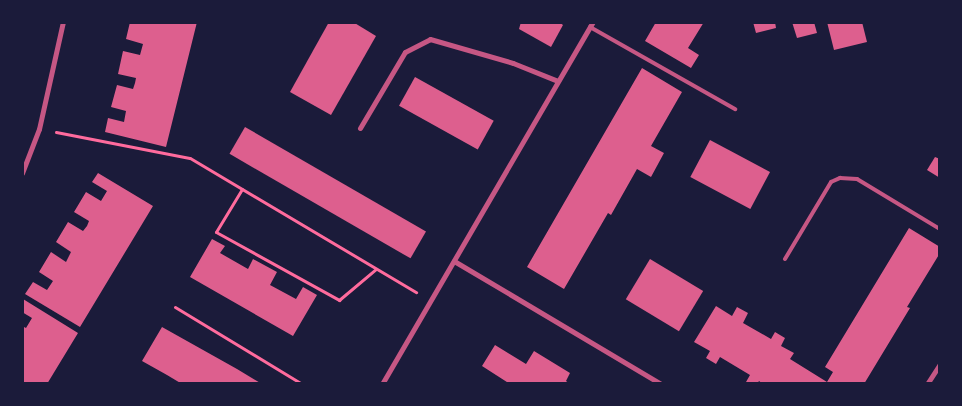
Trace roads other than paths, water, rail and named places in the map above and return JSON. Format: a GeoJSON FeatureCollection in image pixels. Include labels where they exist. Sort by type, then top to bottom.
{"type":"FeatureCollection","features":[{"type":"Feature","properties":{"kind":"street"},"geometry":{"type":"LineString","coordinates":[[22,173],[39,129],[63,22]]}},
{"type":"Feature","properties":{"kind":"street"},"geometry":{"type":"LineString","coordinates":[[382,384],[591,25]]}},
{"type":"Feature","properties":{"kind":"street"},"geometry":{"type":"LineString","coordinates":[[360,128],[405,52],[430,39],[513,62],[558,81]]}},
{"type":"Feature","properties":{"kind":"street"},"geometry":{"type":"LineString","coordinates":[[454,261],[661,384]]}},
{"type":"Feature","properties":{"kind":"street"},"geometry":{"type":"LineString","coordinates":[[927,384],[940,364]]}},
{"type":"Feature","properties":{"kind":"lane"},"geometry":{"type":"LineString","coordinates":[[591,25],[735,109]]}},
{"type":"Feature","properties":{"kind":"lane"},"geometry":{"type":"LineString","coordinates":[[785,259],[831,182],[840,178],[857,179],[940,229]]}}]}
